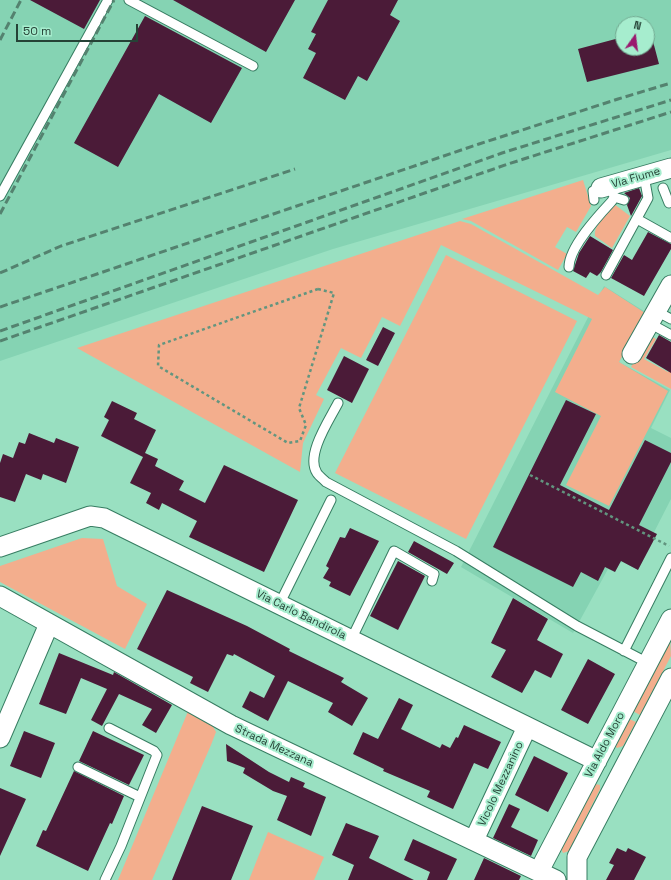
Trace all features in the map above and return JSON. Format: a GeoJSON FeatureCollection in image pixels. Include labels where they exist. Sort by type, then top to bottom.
{"type":"FeatureCollection","features":[{"type":"Feature","properties":{"kind":"street","name":"Via Fiume"},"geometry":{"type":"LineString","coordinates":[[605,192],[644,176],[671,168]]}},
{"type":"Feature","properties":{"kind":"street"},"geometry":{"type":"LineString","coordinates":[[632,354],[659,318],[671,285]]}},
{"type":"Feature","properties":{"kind":"street","name":"Via Carlo Bandirola"},"geometry":{"type":"LineString","coordinates":[[0,547],[90,516],[104,518],[596,761]]}},
{"type":"Feature","properties":{"kind":"street","name":"Strada Mezzana"},"geometry":{"type":"LineString","coordinates":[[0,596],[231,725],[556,880]]}},
{"type":"Feature","properties":{"kind":"street","name":"Via Aldo Moro"},"geometry":{"type":"LineString","coordinates":[[539,871],[671,619]]}},
{"type":"Feature","properties":{"kind":"street"},"geometry":{"type":"LineString","coordinates":[[0,738],[49,624]]}},
{"type":"Feature","properties":{"kind":"street"},"geometry":{"type":"LineString","coordinates":[[577,880],[577,857],[671,678]]}},
{"type":"Feature","properties":{"kind":"street","name":"Vicolo Mezzanino"},"geometry":{"type":"LineString","coordinates":[[474,840],[527,728]]}},
{"type":"Feature","properties":{"kind":"lane"},"geometry":{"type":"LineString","coordinates":[[0,196],[108,0]]}},
{"type":"Feature","properties":{"kind":"lane"},"geometry":{"type":"LineString","coordinates":[[129,0],[253,66]]}},
{"type":"Feature","properties":{"kind":"lane"},"geometry":{"type":"LineString","coordinates":[[606,275],[648,198],[644,176]]}},
{"type":"Feature","properties":{"kind":"lane"},"geometry":{"type":"LineString","coordinates":[[663,188],[668,204]]}},
{"type":"Feature","properties":{"kind":"lane"},"geometry":{"type":"LineString","coordinates":[[569,266],[569,260],[587,230],[605,192],[624,200]]}},
{"type":"Feature","properties":{"kind":"lane"},"geometry":{"type":"LineString","coordinates":[[637,219],[671,238]]}},
{"type":"Feature","properties":{"kind":"lane"},"geometry":{"type":"LineString","coordinates":[[659,318],[671,335]]}},
{"type":"Feature","properties":{"kind":"lane"},"geometry":{"type":"LineString","coordinates":[[338,403],[318,440],[314,460],[316,472],[326,482],[456,551],[578,626],[648,663]]}},
{"type":"Feature","properties":{"kind":"lane"},"geometry":{"type":"LineString","coordinates":[[279,605],[331,500]]}},
{"type":"Feature","properties":{"kind":"lane"},"geometry":{"type":"LineString","coordinates":[[351,640],[394,550],[434,574],[432,581]]}},
{"type":"Feature","properties":{"kind":"lane"},"geometry":{"type":"LineString","coordinates":[[624,651],[671,558]]}},
{"type":"Feature","properties":{"kind":"lane"},"geometry":{"type":"LineString","coordinates":[[105,880],[121,846],[157,755],[154,751],[109,728]]}},
{"type":"Feature","properties":{"kind":"lane"},"geometry":{"type":"LineString","coordinates":[[78,767],[140,797]]}},
{"type":"Feature","properties":{"kind":"path"},"geometry":{"type":"LineString","coordinates":[[318,290],[334,294],[299,408],[306,425],[300,441],[288,443],[158,366],[159,345],[318,290]]}},
{"type":"Feature","properties":{"kind":"path"},"geometry":{"type":"LineString","coordinates":[[530,475],[671,547]]}},
{"type":"Feature","properties":{"kind":"shaded area"},"geometry":{"type":"Polygon","coordinates":[[[0,0],[671,0],[671,150],[333,249],[0,361],[0,0]]]}},
{"type":"Feature","properties":{"kind":"shaded area"},"geometry":{"type":"Polygon","coordinates":[[[583,180],[591,206],[576,232],[567,227],[555,247],[567,254],[558,270],[471,221],[462,219],[583,180]]]}},
{"type":"Feature","properties":{"kind":"shaded area"},"geometry":{"type":"Polygon","coordinates":[[[614,204],[630,216],[612,248],[595,236],[595,232],[599,223],[614,204]]]}},
{"type":"Feature","properties":{"kind":"shaded area"},"geometry":{"type":"Polygon","coordinates":[[[460,221],[471,224],[598,295],[605,287],[645,313],[619,362],[668,391],[609,506],[566,485],[601,416],[555,392],[592,319],[441,245],[400,326],[382,317],[361,358],[341,348],[316,395],[324,399],[303,443],[300,472],[77,348],[460,221]]]}},
{"type":"Feature","properties":{"kind":"shaded area"},"geometry":{"type":"Polygon","coordinates":[[[446,255],[577,321],[466,539],[335,473],[446,255]]]}},
{"type":"Feature","properties":{"kind":"shaded area"},"geometry":{"type":"Polygon","coordinates":[[[604,286],[647,313],[619,362],[670,390],[651,428],[671,438],[671,499],[650,540],[653,542],[638,570],[623,562],[620,563],[615,572],[608,569],[573,633],[461,567],[604,286]]]}},
{"type":"Feature","properties":{"kind":"shaded area"},"geometry":{"type":"Polygon","coordinates":[[[649,335],[656,339],[644,359],[668,372],[671,367],[671,389],[631,367],[649,335]]]}},
{"type":"Feature","properties":{"kind":"shaded area"},"geometry":{"type":"Polygon","coordinates":[[[82,538],[103,539],[117,586],[147,604],[125,649],[0,582],[0,566],[82,538]]]}},
{"type":"Feature","properties":{"kind":"shaded area"},"geometry":{"type":"Polygon","coordinates":[[[670,640],[671,656],[640,715],[631,710],[670,640]]]}},
{"type":"Feature","properties":{"kind":"shaded area"},"geometry":{"type":"Polygon","coordinates":[[[189,709],[210,721],[216,732],[211,745],[152,880],[118,880],[189,709]]]}},
{"type":"Feature","properties":{"kind":"shaded area"},"geometry":{"type":"Polygon","coordinates":[[[627,718],[636,722],[623,746],[617,748],[615,746],[627,718]]]}},
{"type":"Feature","properties":{"kind":"shaded area"},"geometry":{"type":"Polygon","coordinates":[[[595,784],[600,785],[600,789],[569,851],[563,853],[561,848],[595,784]]]}},
{"type":"Feature","properties":{"kind":"shaded area"},"geometry":{"type":"Polygon","coordinates":[[[268,832],[324,857],[314,880],[249,880],[268,832]]]}},
{"type":"Feature","properties":{"kind":"building"},"geometry":{"type":"Polygon","coordinates":[[[30,0],[100,0],[84,29],[30,0]]]}},
{"type":"Feature","properties":{"kind":"building"},"geometry":{"type":"Polygon","coordinates":[[[173,0],[295,0],[266,52],[173,0]]]}},
{"type":"Feature","properties":{"kind":"building"},"geometry":{"type":"Polygon","coordinates":[[[328,0],[398,0],[390,15],[400,21],[367,81],[358,76],[345,100],[303,78],[316,53],[308,49],[316,34],[311,32],[328,0]]]}},
{"type":"Feature","properties":{"kind":"building"},"geometry":{"type":"Polygon","coordinates":[[[145,16],[242,68],[211,123],[159,94],[118,167],[74,143],[145,16]]]}},
{"type":"Feature","properties":{"kind":"building"},"geometry":{"type":"Polygon","coordinates":[[[615,39],[615,56],[655,56],[655,49],[659,64],[587,82],[578,49],[615,39]]]}},
{"type":"Feature","properties":{"kind":"building"},"geometry":{"type":"Polygon","coordinates":[[[639,188],[642,196],[631,216],[627,205],[630,198],[624,193],[639,188]]]}},
{"type":"Feature","properties":{"kind":"building"},"geometry":{"type":"Polygon","coordinates":[[[648,232],[671,244],[671,249],[644,296],[611,278],[624,255],[632,260],[648,232]]]}},
{"type":"Feature","properties":{"kind":"building"},"geometry":{"type":"Polygon","coordinates":[[[590,236],[613,250],[601,272],[597,276],[590,272],[586,278],[573,271],[579,253],[590,236]]]}},
{"type":"Feature","properties":{"kind":"building"},"geometry":{"type":"Polygon","coordinates":[[[383,327],[395,333],[378,366],[366,360],[383,327]]]}},
{"type":"Feature","properties":{"kind":"building"},"geometry":{"type":"Polygon","coordinates":[[[659,335],[671,342],[671,373],[646,358],[659,335]]]}},
{"type":"Feature","properties":{"kind":"building"},"geometry":{"type":"Polygon","coordinates":[[[344,356],[369,369],[352,403],[327,390],[344,356]]]}},
{"type":"Feature","properties":{"kind":"building"},"geometry":{"type":"Polygon","coordinates":[[[566,400],[596,414],[560,485],[609,510],[645,440],[671,453],[671,462],[639,525],[657,534],[638,570],[621,561],[615,572],[605,567],[598,581],[581,572],[573,587],[493,547],[566,400]]]}},
{"type":"Feature","properties":{"kind":"building"},"geometry":{"type":"Polygon","coordinates":[[[112,401],[137,413],[134,419],[156,430],[145,453],[158,459],[155,466],[184,481],[179,490],[205,503],[224,465],[298,500],[264,572],[189,537],[197,521],[162,503],[159,510],[146,503],[151,493],[130,483],[143,457],[101,436],[109,420],[104,417],[112,401]]]}},
{"type":"Feature","properties":{"kind":"building"},"geometry":{"type":"Polygon","coordinates":[[[29,433],[54,443],[56,438],[79,447],[66,483],[43,474],[41,480],[26,474],[15,502],[0,497],[0,463],[3,454],[13,458],[19,442],[25,444],[29,433]]]}},
{"type":"Feature","properties":{"kind":"building"},"geometry":{"type":"Polygon","coordinates":[[[350,528],[379,541],[350,596],[329,586],[331,582],[323,578],[329,568],[326,566],[340,537],[345,538],[350,528]]]}},
{"type":"Feature","properties":{"kind":"building"},"geometry":{"type":"Polygon","coordinates":[[[414,541],[454,563],[447,574],[408,552],[414,541]]]}},
{"type":"Feature","properties":{"kind":"building"},"geometry":{"type":"Polygon","coordinates":[[[398,561],[425,576],[398,630],[370,616],[398,561]]]}},
{"type":"Feature","properties":{"kind":"building"},"geometry":{"type":"Polygon","coordinates":[[[167,590],[247,626],[290,649],[289,651],[344,678],[341,682],[368,698],[352,726],[328,712],[333,703],[288,681],[268,721],[242,707],[250,691],[264,698],[275,676],[234,654],[233,656],[227,654],[208,692],[190,683],[193,677],[137,649],[167,590]]]}},
{"type":"Feature","properties":{"kind":"building"},"geometry":{"type":"Polygon","coordinates":[[[513,598],[548,619],[537,640],[563,654],[551,678],[535,670],[522,693],[491,677],[506,650],[491,643],[513,598]]]}},
{"type":"Feature","properties":{"kind":"building"},"geometry":{"type":"Polygon","coordinates":[[[59,653],[113,675],[114,672],[172,705],[156,733],[142,725],[152,709],[119,694],[102,726],[91,720],[107,689],[81,678],[66,714],[39,704],[59,653]]]}},
{"type":"Feature","properties":{"kind":"building"},"geometry":{"type":"Polygon","coordinates":[[[588,659],[615,674],[588,724],[561,710],[588,659]]]}},
{"type":"Feature","properties":{"kind":"building"},"geometry":{"type":"Polygon","coordinates":[[[399,698],[413,705],[401,729],[440,748],[442,744],[450,748],[456,737],[458,738],[464,725],[501,742],[488,769],[474,763],[453,809],[427,797],[430,791],[383,771],[384,769],[353,754],[363,732],[378,739],[399,698]]]}},
{"type":"Feature","properties":{"kind":"building"},"geometry":{"type":"Polygon","coordinates":[[[24,731],[55,743],[41,778],[10,766],[24,731]]]}},
{"type":"Feature","properties":{"kind":"building"},"geometry":{"type":"Polygon","coordinates":[[[93,731],[144,755],[129,785],[79,761],[93,731]]]}},
{"type":"Feature","properties":{"kind":"building"},"geometry":{"type":"Polygon","coordinates":[[[226,744],[269,772],[289,782],[291,777],[305,783],[303,787],[326,797],[311,836],[277,820],[287,796],[273,791],[243,773],[245,768],[227,761],[226,744]]]}},
{"type":"Feature","properties":{"kind":"building"},"geometry":{"type":"Polygon","coordinates":[[[534,756],[568,773],[548,812],[515,795],[534,756]]]}},
{"type":"Feature","properties":{"kind":"building"},"geometry":{"type":"Polygon","coordinates":[[[74,771],[124,796],[112,824],[110,823],[88,871],[36,846],[43,830],[46,831],[74,771]]]}},
{"type":"Feature","properties":{"kind":"building"},"geometry":{"type":"Polygon","coordinates":[[[0,788],[26,799],[0,856],[0,788]]]}},
{"type":"Feature","properties":{"kind":"building"},"geometry":{"type":"Polygon","coordinates":[[[509,804],[520,809],[511,827],[538,840],[531,856],[493,838],[509,804]]]}},
{"type":"Feature","properties":{"kind":"building"},"geometry":{"type":"Polygon","coordinates":[[[202,806],[253,826],[231,880],[172,880],[202,806]]]}},
{"type":"Feature","properties":{"kind":"building"},"geometry":{"type":"Polygon","coordinates":[[[346,823],[379,836],[369,858],[414,880],[348,880],[354,865],[332,855],[346,823]]]}},
{"type":"Feature","properties":{"kind":"building"},"geometry":{"type":"Polygon","coordinates":[[[413,839],[457,859],[447,880],[427,880],[430,872],[404,860],[413,839]]]}},
{"type":"Feature","properties":{"kind":"building"},"geometry":{"type":"Polygon","coordinates":[[[617,848],[626,852],[628,848],[646,857],[634,880],[606,880],[614,865],[609,863],[617,848]]]}},
{"type":"Feature","properties":{"kind":"building"},"geometry":{"type":"Polygon","coordinates":[[[484,858],[521,876],[519,880],[474,880],[484,858]]]}},
{"type":"Feature","properties":{"kind":"railway"},"geometry":{"type":"LineString","coordinates":[[0,40],[21,0]]}},
{"type":"Feature","properties":{"kind":"railway"},"geometry":{"type":"LineString","coordinates":[[0,214],[114,0]]}},
{"type":"Feature","properties":{"kind":"railway"},"geometry":{"type":"LineString","coordinates":[[0,307],[479,144],[671,83]]}},
{"type":"Feature","properties":{"kind":"railway"},"geometry":{"type":"LineString","coordinates":[[0,331],[502,153],[671,100]]}},
{"type":"Feature","properties":{"kind":"railway"},"geometry":{"type":"LineString","coordinates":[[0,341],[508,164],[671,112]]}},
{"type":"Feature","properties":{"kind":"railway"},"geometry":{"type":"LineString","coordinates":[[0,273],[61,246],[295,169]]}}]}
